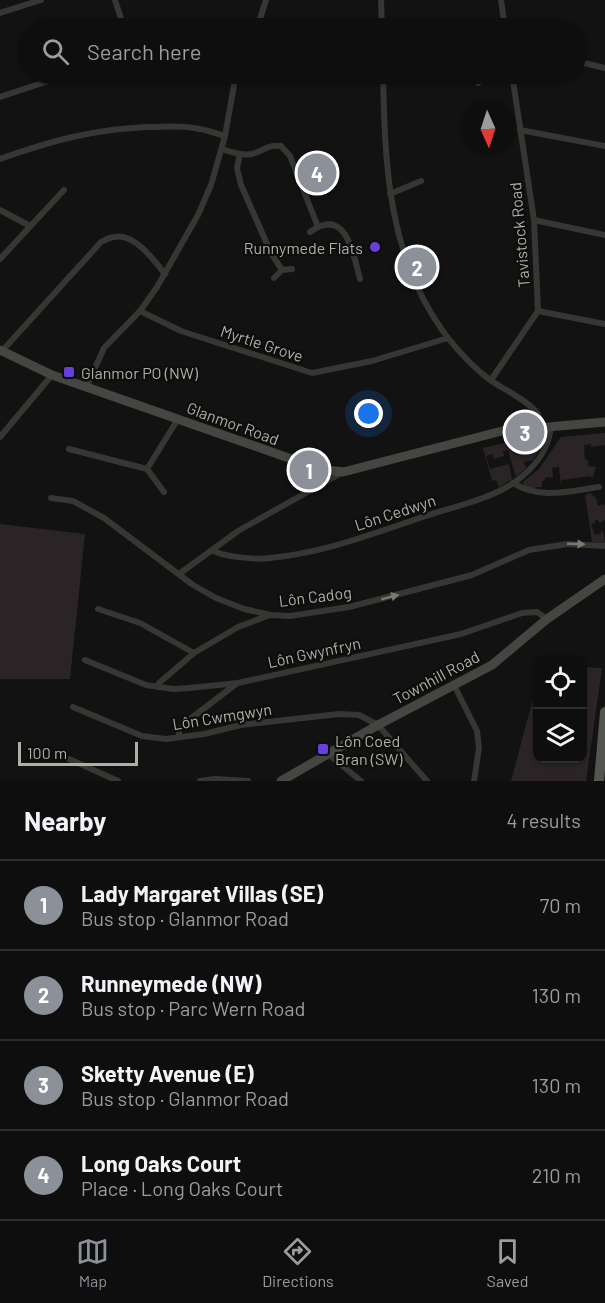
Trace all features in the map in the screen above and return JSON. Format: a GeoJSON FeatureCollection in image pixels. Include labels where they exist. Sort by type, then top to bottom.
{"type":"FeatureCollection","features":[{"type":"Feature","properties":{"kind":"main road"},"geometry":{"type":"LineString","coordinates":[[599,781],[605,712]]}},
{"type":"Feature","properties":{"kind":"street"},"geometry":{"type":"LineString","coordinates":[[0,14],[41,0]]}},
{"type":"Feature","properties":{"kind":"street"},"geometry":{"type":"LineString","coordinates":[[115,0],[121,18]]}},
{"type":"Feature","properties":{"kind":"street"},"geometry":{"type":"LineString","coordinates":[[260,18],[266,0]]}},
{"type":"Feature","properties":{"kind":"street"},"geometry":{"type":"LineString","coordinates":[[381,0],[382,18]]}},
{"type":"Feature","properties":{"kind":"street"},"geometry":{"type":"LineString","coordinates":[[501,0],[504,18]]}},
{"type":"Feature","properties":{"kind":"street"},"geometry":{"type":"LineString","coordinates":[[587,64],[605,68]]}},
{"type":"Feature","properties":{"kind":"street"},"geometry":{"type":"LineString","coordinates":[[0,97],[40,84]]}},
{"type":"Feature","properties":{"kind":"street"},"geometry":{"type":"LineString","coordinates":[[87,386],[104,348],[140,311],[165,274],[198,215],[211,185],[222,149],[234,84]]}},
{"type":"Feature","properties":{"kind":"street"},"geometry":{"type":"LineString","coordinates":[[383,84],[385,152],[390,194],[401,245],[411,271],[427,304],[448,338],[491,380],[531,407],[539,415],[540,427]]}},
{"type":"Feature","properties":{"kind":"street","name":"Tavistock Road"},"geometry":{"type":"LineString","coordinates":[[513,84],[534,220],[538,311]]}},
{"type":"Feature","properties":{"kind":"street"},"geometry":{"type":"LineString","coordinates":[[0,159],[70,136],[120,128],[171,126],[195,128],[225,136]]}},
{"type":"Feature","properties":{"kind":"street"},"geometry":{"type":"LineString","coordinates":[[520,129],[605,146]]}},
{"type":"Feature","properties":{"kind":"street"},"geometry":{"type":"LineString","coordinates":[[222,149],[240,154],[252,154],[273,145],[281,146],[290,156],[318,227]]}},
{"type":"Feature","properties":{"kind":"street"},"geometry":{"type":"LineString","coordinates":[[240,154],[237,168],[241,185],[271,253],[282,270]]}},
{"type":"Feature","properties":{"kind":"street"},"geometry":{"type":"LineString","coordinates":[[390,194],[421,181]]}},
{"type":"Feature","properties":{"kind":"street"},"geometry":{"type":"LineString","coordinates":[[0,258],[64,190]]}},
{"type":"Feature","properties":{"kind":"street"},"geometry":{"type":"LineString","coordinates":[[0,210],[30,226]]}},
{"type":"Feature","properties":{"kind":"street"},"geometry":{"type":"LineString","coordinates":[[534,220],[605,235]]}},
{"type":"Feature","properties":{"kind":"street"},"geometry":{"type":"LineString","coordinates":[[310,232],[318,227],[332,224],[341,228],[346,236],[360,279]]}},
{"type":"Feature","properties":{"kind":"street"},"geometry":{"type":"LineString","coordinates":[[1,351],[101,242],[117,236],[129,239],[151,255],[165,274]]}},
{"type":"Feature","properties":{"kind":"street"},"geometry":{"type":"LineString","coordinates":[[274,278],[282,270],[292,269]]}},
{"type":"Feature","properties":{"kind":"street","name":"Myrtle Grove"},"geometry":{"type":"LineString","coordinates":[[140,311],[181,331],[312,373],[372,361],[448,338]]}},
{"type":"Feature","properties":{"kind":"street"},"geometry":{"type":"LineString","coordinates":[[491,380],[538,311],[605,324]]}},
{"type":"Feature","properties":{"kind":"street","name":"Glanmor Road"},"geometry":{"type":"LineString","coordinates":[[1,351],[52,375],[320,469],[343,471],[502,431],[605,422]]}},
{"type":"Feature","properties":{"kind":"street"},"geometry":{"type":"LineString","coordinates":[[0,437],[52,375]]}},
{"type":"Feature","properties":{"kind":"street"},"geometry":{"type":"LineString","coordinates":[[147,469],[178,419]]}},
{"type":"Feature","properties":{"kind":"street","name":"Lôn Cedwyn"},"geometry":{"type":"LineString","coordinates":[[212,550],[219,554],[268,559],[324,550],[478,500],[513,483],[544,451],[550,441],[551,426]]}},
{"type":"Feature","properties":{"kind":"street"},"geometry":{"type":"LineString","coordinates":[[69,449],[147,469],[164,492]]}},
{"type":"Feature","properties":{"kind":"street"},"geometry":{"type":"LineString","coordinates":[[179,574],[238,531],[343,471]]}},
{"type":"Feature","properties":{"kind":"street"},"geometry":{"type":"LineString","coordinates":[[513,483],[534,493],[548,494],[599,487]]}},
{"type":"Feature","properties":{"kind":"street","name":"Lôn Cadog"},"geometry":{"type":"LineString","coordinates":[[51,498],[74,501],[104,518],[193,585],[230,604],[258,614],[290,616],[349,607],[472,575],[529,550],[567,544],[605,546]]}},
{"type":"Feature","properties":{"kind":"street","name":"Townhill Road"},"geometry":{"type":"LineString","coordinates":[[281,781],[378,725],[492,665],[547,619],[601,585],[605,579]]}},
{"type":"Feature","properties":{"kind":"street"},"geometry":{"type":"LineString","coordinates":[[98,609],[140,623],[194,653]]}},
{"type":"Feature","properties":{"kind":"street","name":"Lôn Gwynfryn"},"geometry":{"type":"LineString","coordinates":[[85,660],[146,685],[173,689],[238,683],[461,634],[522,613],[537,612],[547,619]]}},
{"type":"Feature","properties":{"kind":"street"},"geometry":{"type":"LineString","coordinates":[[158,687],[159,683],[194,653],[238,627],[271,615]]}},
{"type":"Feature","properties":{"kind":"street"},"geometry":{"type":"LineString","coordinates":[[179,737],[179,731],[185,723],[238,683]]}},
{"type":"Feature","properties":{"kind":"street"},"geometry":{"type":"LineString","coordinates":[[454,685],[477,731],[479,748],[474,781]]}},
{"type":"Feature","properties":{"kind":"street","name":"Lôn Cwmgwyn"},"geometry":{"type":"LineString","coordinates":[[73,707],[142,736],[166,739],[220,731],[241,725],[339,714],[359,715],[378,725]]}},
{"type":"Feature","properties":{"kind":"street"},"geometry":{"type":"LineString","coordinates":[[378,725],[427,781]]}},
{"type":"Feature","properties":{"kind":"street"},"geometry":{"type":"LineString","coordinates":[[328,754],[362,781]]}},
{"type":"Feature","properties":{"kind":"street"},"geometry":{"type":"LineString","coordinates":[[69,759],[118,781]]}},
{"type":"Feature","properties":{"kind":"street"},"geometry":{"type":"LineString","coordinates":[[200,781],[215,779],[248,781]]}},
{"type":"Feature","properties":{"kind":"shaded area"},"geometry":{"type":"Polygon","coordinates":[[[605,433],[605,445],[591,447],[591,444],[584,445],[588,466],[596,467],[592,480],[591,476],[562,480],[561,485],[559,467],[552,468],[553,477],[545,478],[542,481],[542,487],[535,489],[524,485],[523,482],[539,469],[561,437],[605,433]]]}},
{"type":"Feature","properties":{"kind":"shaded area"},"geometry":{"type":"Polygon","coordinates":[[[539,438],[542,441],[541,449],[533,460],[524,462],[526,468],[516,477],[508,450],[503,451],[504,456],[494,459],[492,454],[486,456],[490,469],[509,464],[512,479],[499,487],[496,480],[492,481],[483,448],[517,440],[539,438]]]}},
{"type":"Feature","properties":{"kind":"shaded area"},"geometry":{"type":"Polygon","coordinates":[[[590,493],[596,498],[598,506],[604,504],[605,506],[605,520],[599,523],[595,520],[595,523],[591,524],[595,535],[600,534],[603,530],[605,543],[592,542],[585,495],[590,493]]]}},
{"type":"Feature","properties":{"kind":"shaded area"},"geometry":{"type":"Polygon","coordinates":[[[0,524],[85,534],[70,679],[0,679],[0,524]]]}},
{"type":"Feature","properties":{"kind":"shaded area"},"geometry":{"type":"Polygon","coordinates":[[[587,667],[602,668],[586,781],[511,781],[533,699],[533,763],[587,763],[587,667]]]}},
{"type":"Feature","properties":{"kind":"place","name":"Long Oaks Court"},"geometry":{"type":"Point","coordinates":[317,173]}},
{"type":"Feature","properties":{"kind":"place","name":"Runnymede Flats"},"geometry":{"type":"Point","coordinates":[375,247]}},
{"type":"Feature","properties":{"kind":"place","name":"Runneymede (NW)"},"geometry":{"type":"Point","coordinates":[417,267]}},
{"type":"Feature","properties":{"kind":"place","name":"Glanmor PO (NW)"},"geometry":{"type":"Point","coordinates":[69,372]}},
{"type":"Feature","properties":{"kind":"place","name":"Sketty Avenue (E)"},"geometry":{"type":"Point","coordinates":[525,432]}},
{"type":"Feature","properties":{"kind":"place","name":"Lady Margaret Villas (SE)"},"geometry":{"type":"Point","coordinates":[309,470]}},
{"type":"Feature","properties":{"kind":"place","name":"Lôn Coed Bran (SW)"},"geometry":{"type":"Point","coordinates":[323,749]}}]}
